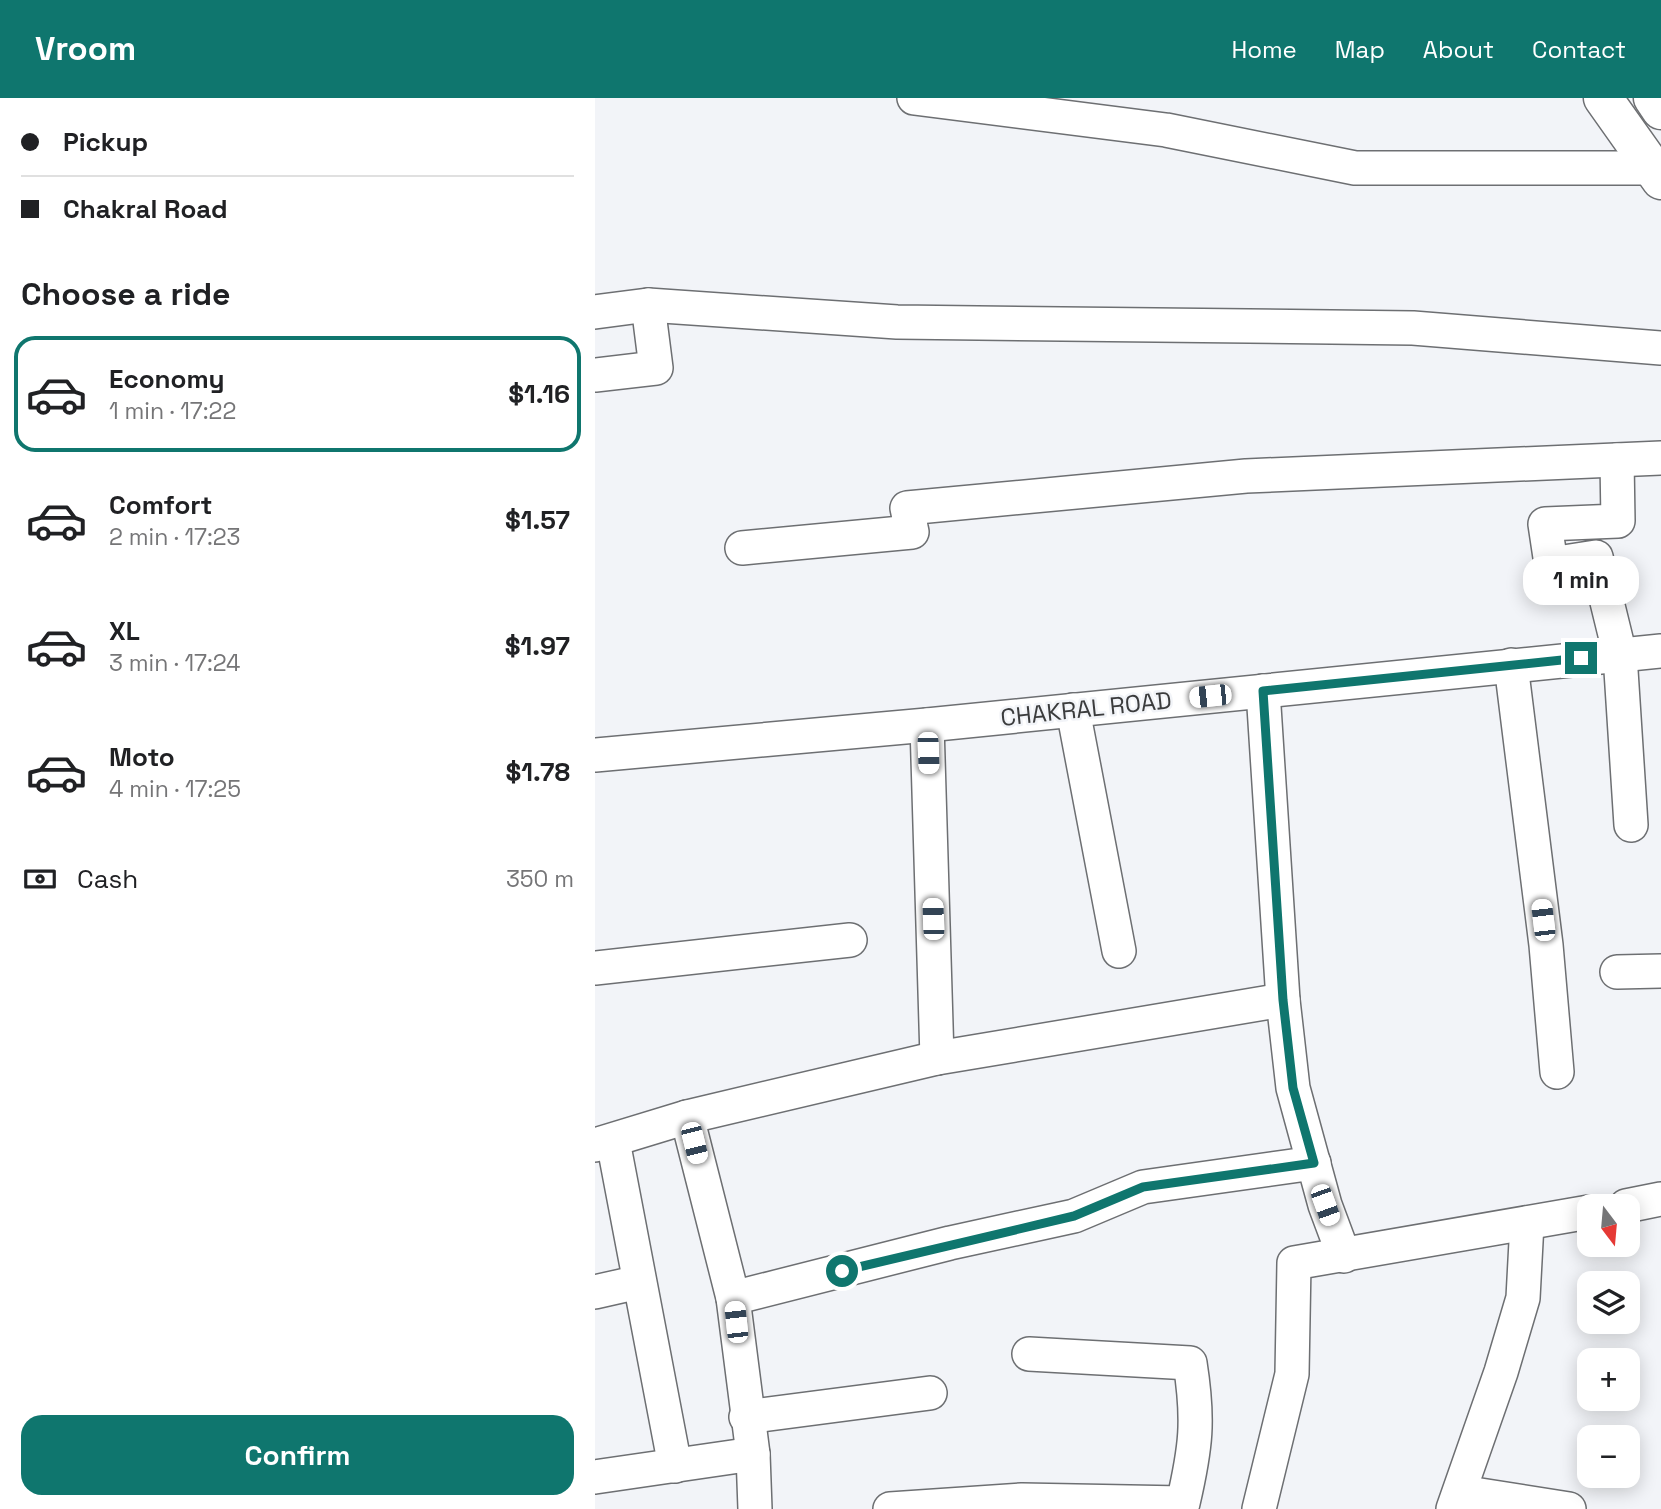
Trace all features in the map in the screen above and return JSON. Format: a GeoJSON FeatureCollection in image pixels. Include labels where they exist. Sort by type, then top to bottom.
{"type":"FeatureCollection","features":[{"type":"Feature","properties":{"kind":"highway"},"geometry":{"type":"LineString","coordinates":[[1603,98],[1657,174]]}},
{"type":"Feature","properties":{"kind":"highway"},"geometry":{"type":"LineString","coordinates":[[1653,98],[1661,110]]}},
{"type":"Feature","properties":{"kind":"street"},"geometry":{"type":"LineString","coordinates":[[914,98],[1035,106],[1355,168],[1657,174]]}},
{"type":"Feature","properties":{"kind":"street"},"geometry":{"type":"LineString","coordinates":[[595,375],[656,368],[647,305]]}},
{"type":"Feature","properties":{"kind":"street"},"geometry":{"type":"LineString","coordinates":[[595,312],[647,305],[897,322],[1413,328],[1661,348]]}},
{"type":"Feature","properties":{"kind":"street"},"geometry":{"type":"LineString","coordinates":[[742,548],[912,533],[907,508],[1246,477],[1661,458]]}},
{"type":"Feature","properties":{"kind":"street"},"geometry":{"type":"LineString","coordinates":[[1617,460],[1618,521],[1545,524],[1551,565],[1596,557],[1620,655],[1631,825]]}},
{"type":"Feature","properties":{"kind":"street","name":"CHAKRAL ROAD"},"geometry":{"type":"LineString","coordinates":[[595,755],[927,725],[1661,651]]}},
{"type":"Feature","properties":{"kind":"street"},"geometry":{"type":"LineString","coordinates":[[1511,665],[1546,945],[1557,1072]]}},
{"type":"Feature","properties":{"kind":"street"},"geometry":{"type":"LineString","coordinates":[[1263,691],[1283,1000],[1293,1088],[1344,1256]]}},
{"type":"Feature","properties":{"kind":"street"},"geometry":{"type":"LineString","coordinates":[[1073,710],[1119,951]]}},
{"type":"Feature","properties":{"kind":"street"},"geometry":{"type":"LineString","coordinates":[[927,725],[937,1058]]}},
{"type":"Feature","properties":{"kind":"street"},"geometry":{"type":"LineString","coordinates":[[595,968],[850,940]]}},
{"type":"Feature","properties":{"kind":"street"},"geometry":{"type":"LineString","coordinates":[[1617,972],[1661,971]]}},
{"type":"Feature","properties":{"kind":"street"},"geometry":{"type":"LineString","coordinates":[[675,1466],[639,1282],[604,1143],[687,1117],[937,1058],[1283,1000]]}},
{"type":"Feature","properties":{"kind":"street"},"geometry":{"type":"LineString","coordinates":[[687,1117],[733,1298],[746,1416],[753,1454],[755,1509]]}},
{"type":"Feature","properties":{"kind":"street"},"geometry":{"type":"LineString","coordinates":[[733,1298],[950,1243],[1074,1216],[1143,1187],[1314,1163]]}},
{"type":"Feature","properties":{"kind":"street"},"geometry":{"type":"LineString","coordinates":[[1640,1203],[1661,1199]]}},
{"type":"Feature","properties":{"kind":"street"},"geometry":{"type":"LineString","coordinates":[[1259,1509],[1292,1374],[1294,1263],[1577,1214]]}},
{"type":"Feature","properties":{"kind":"street"},"geometry":{"type":"LineString","coordinates":[[1527,1223],[1523,1298],[1457,1500],[1569,1509]]}},
{"type":"Feature","properties":{"kind":"street"},"geometry":{"type":"LineString","coordinates":[[595,1292],[639,1282]]}},
{"type":"Feature","properties":{"kind":"street"},"geometry":{"type":"LineString","coordinates":[[890,1509],[1022,1500],[1183,1503],[1197,1442],[1195,1395],[1190,1363],[1029,1354]]}},
{"type":"Feature","properties":{"kind":"street"},"geometry":{"type":"LineString","coordinates":[[746,1416],[930,1393]]}},
{"type":"Feature","properties":{"kind":"street"},"geometry":{"type":"LineString","coordinates":[[595,1477],[753,1454]]}},
{"type":"Feature","properties":{"kind":"route"},"geometry":{"type":"LineString","coordinates":[[842,1271],[950,1243],[1074,1216],[1143,1187],[1314,1163],[1293,1088],[1283,1000],[1263,691],[1581,658]]}}]}
